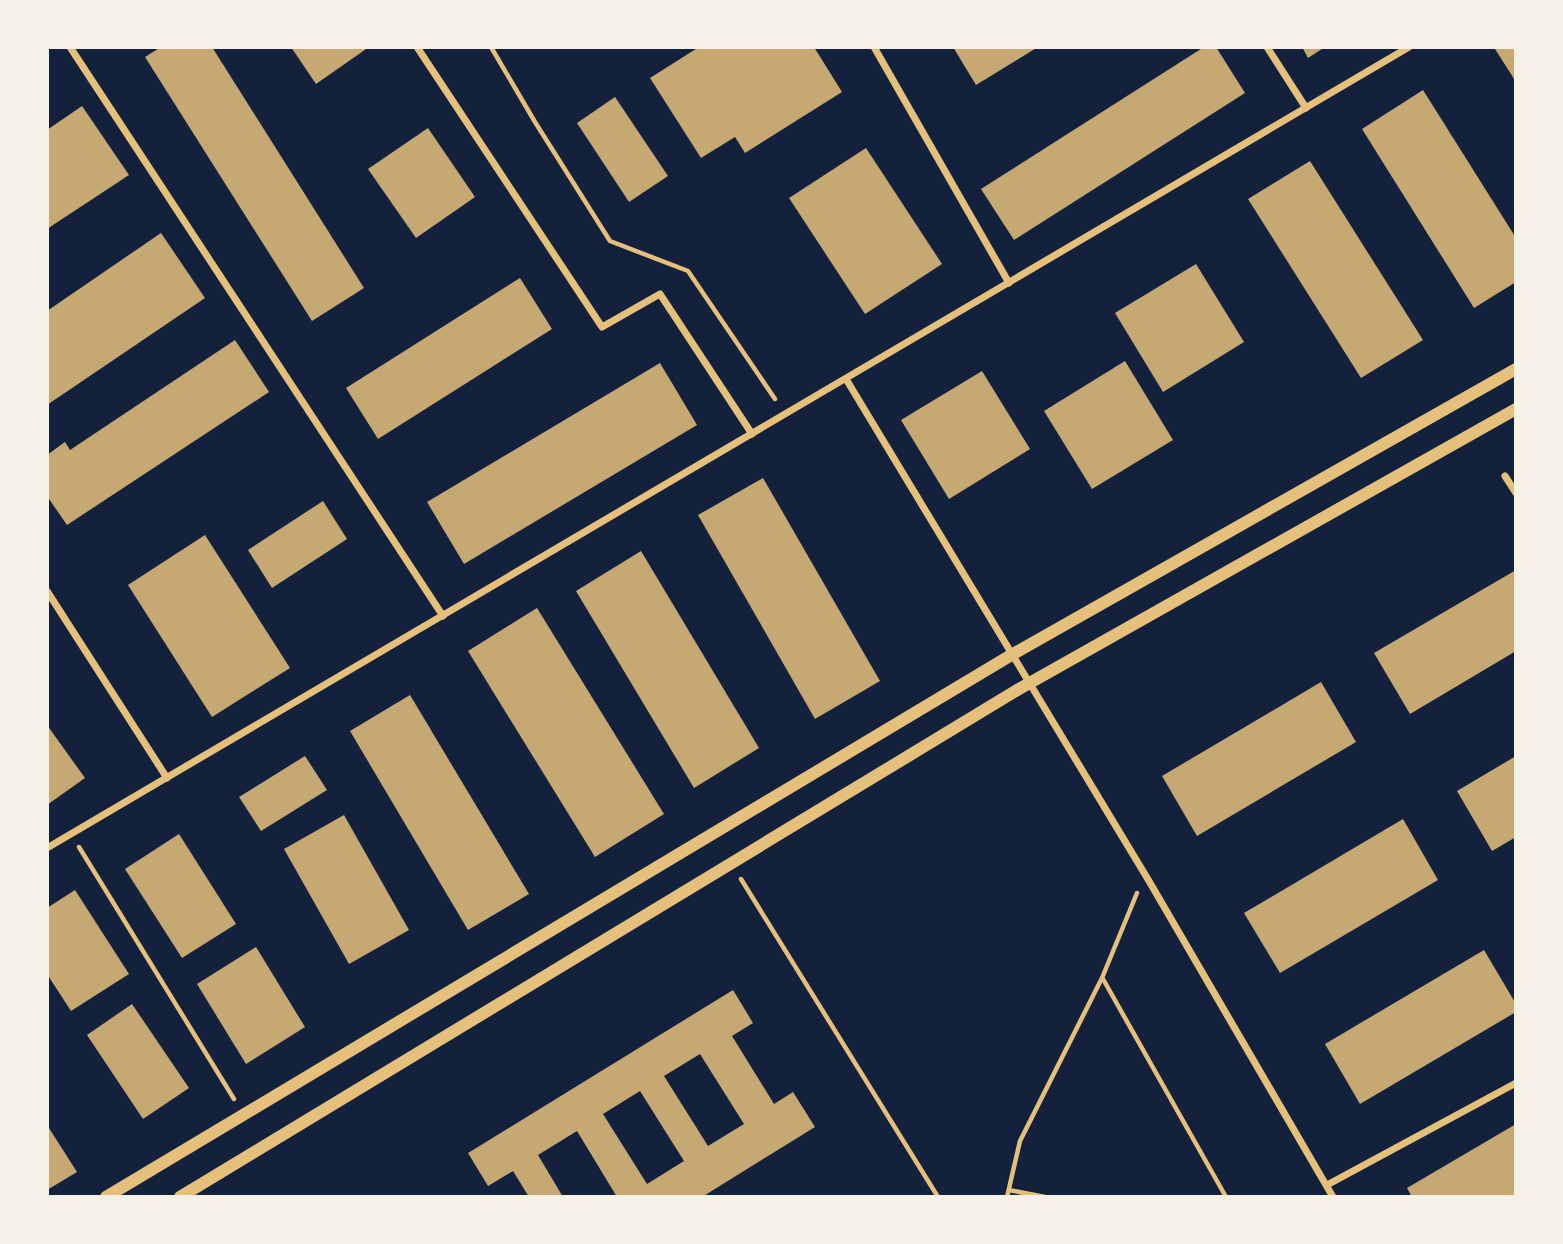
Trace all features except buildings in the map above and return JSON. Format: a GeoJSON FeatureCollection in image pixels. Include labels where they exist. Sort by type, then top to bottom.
{"type":"FeatureCollection","features":[{"type":"Feature","properties":{"kind":"street"},"geometry":{"type":"LineString","coordinates":[[70,47],[443,616]]}},
{"type":"Feature","properties":{"kind":"street"},"geometry":{"type":"LineString","coordinates":[[417,47],[603,327],[660,294],[752,434]]}},
{"type":"Feature","properties":{"kind":"street"},"geometry":{"type":"LineString","coordinates":[[874,47],[1009,283]]}},
{"type":"Feature","properties":{"kind":"street"},"geometry":{"type":"LineString","coordinates":[[1267,47],[1306,108]]}},
{"type":"Feature","properties":{"kind":"street"},"geometry":{"type":"LineString","coordinates":[[47,848],[1409,47]]}},
{"type":"Feature","properties":{"kind":"street"},"geometry":{"type":"LineString","coordinates":[[106,1197],[1013,654],[1516,369]]}},
{"type":"Feature","properties":{"kind":"street"},"geometry":{"type":"LineString","coordinates":[[846,379],[1149,881],[1333,1197]]}},
{"type":"Feature","properties":{"kind":"street"},"geometry":{"type":"LineString","coordinates":[[180,1197],[1030,683],[1516,409]]}},
{"type":"Feature","properties":{"kind":"street"},"geometry":{"type":"LineString","coordinates":[[1505,476],[1516,493]]}},
{"type":"Feature","properties":{"kind":"street"},"geometry":{"type":"LineString","coordinates":[[47,591],[167,778]]}},
{"type":"Feature","properties":{"kind":"street"},"geometry":{"type":"LineString","coordinates":[[1327,1185],[1516,1083]]}},
{"type":"Feature","properties":{"kind":"path"},"geometry":{"type":"LineString","coordinates":[[491,47],[610,241],[688,271],[786,415]]}},
{"type":"Feature","properties":{"kind":"path"},"geometry":{"type":"LineString","coordinates":[[71,834],[244,1114]]}},
{"type":"Feature","properties":{"kind":"path"},"geometry":{"type":"LineString","coordinates":[[731,863],[938,1197]]}},
{"type":"Feature","properties":{"kind":"path"},"geometry":{"type":"LineString","coordinates":[[1007,1197],[1020,1141],[1102,978],[1138,889],[1149,881]]}},
{"type":"Feature","properties":{"kind":"path"},"geometry":{"type":"LineString","coordinates":[[1102,978],[1226,1197]]}},
{"type":"Feature","properties":{"kind":"path"},"geometry":{"type":"LineString","coordinates":[[1009,1190],[1045,1197]]}}]}
